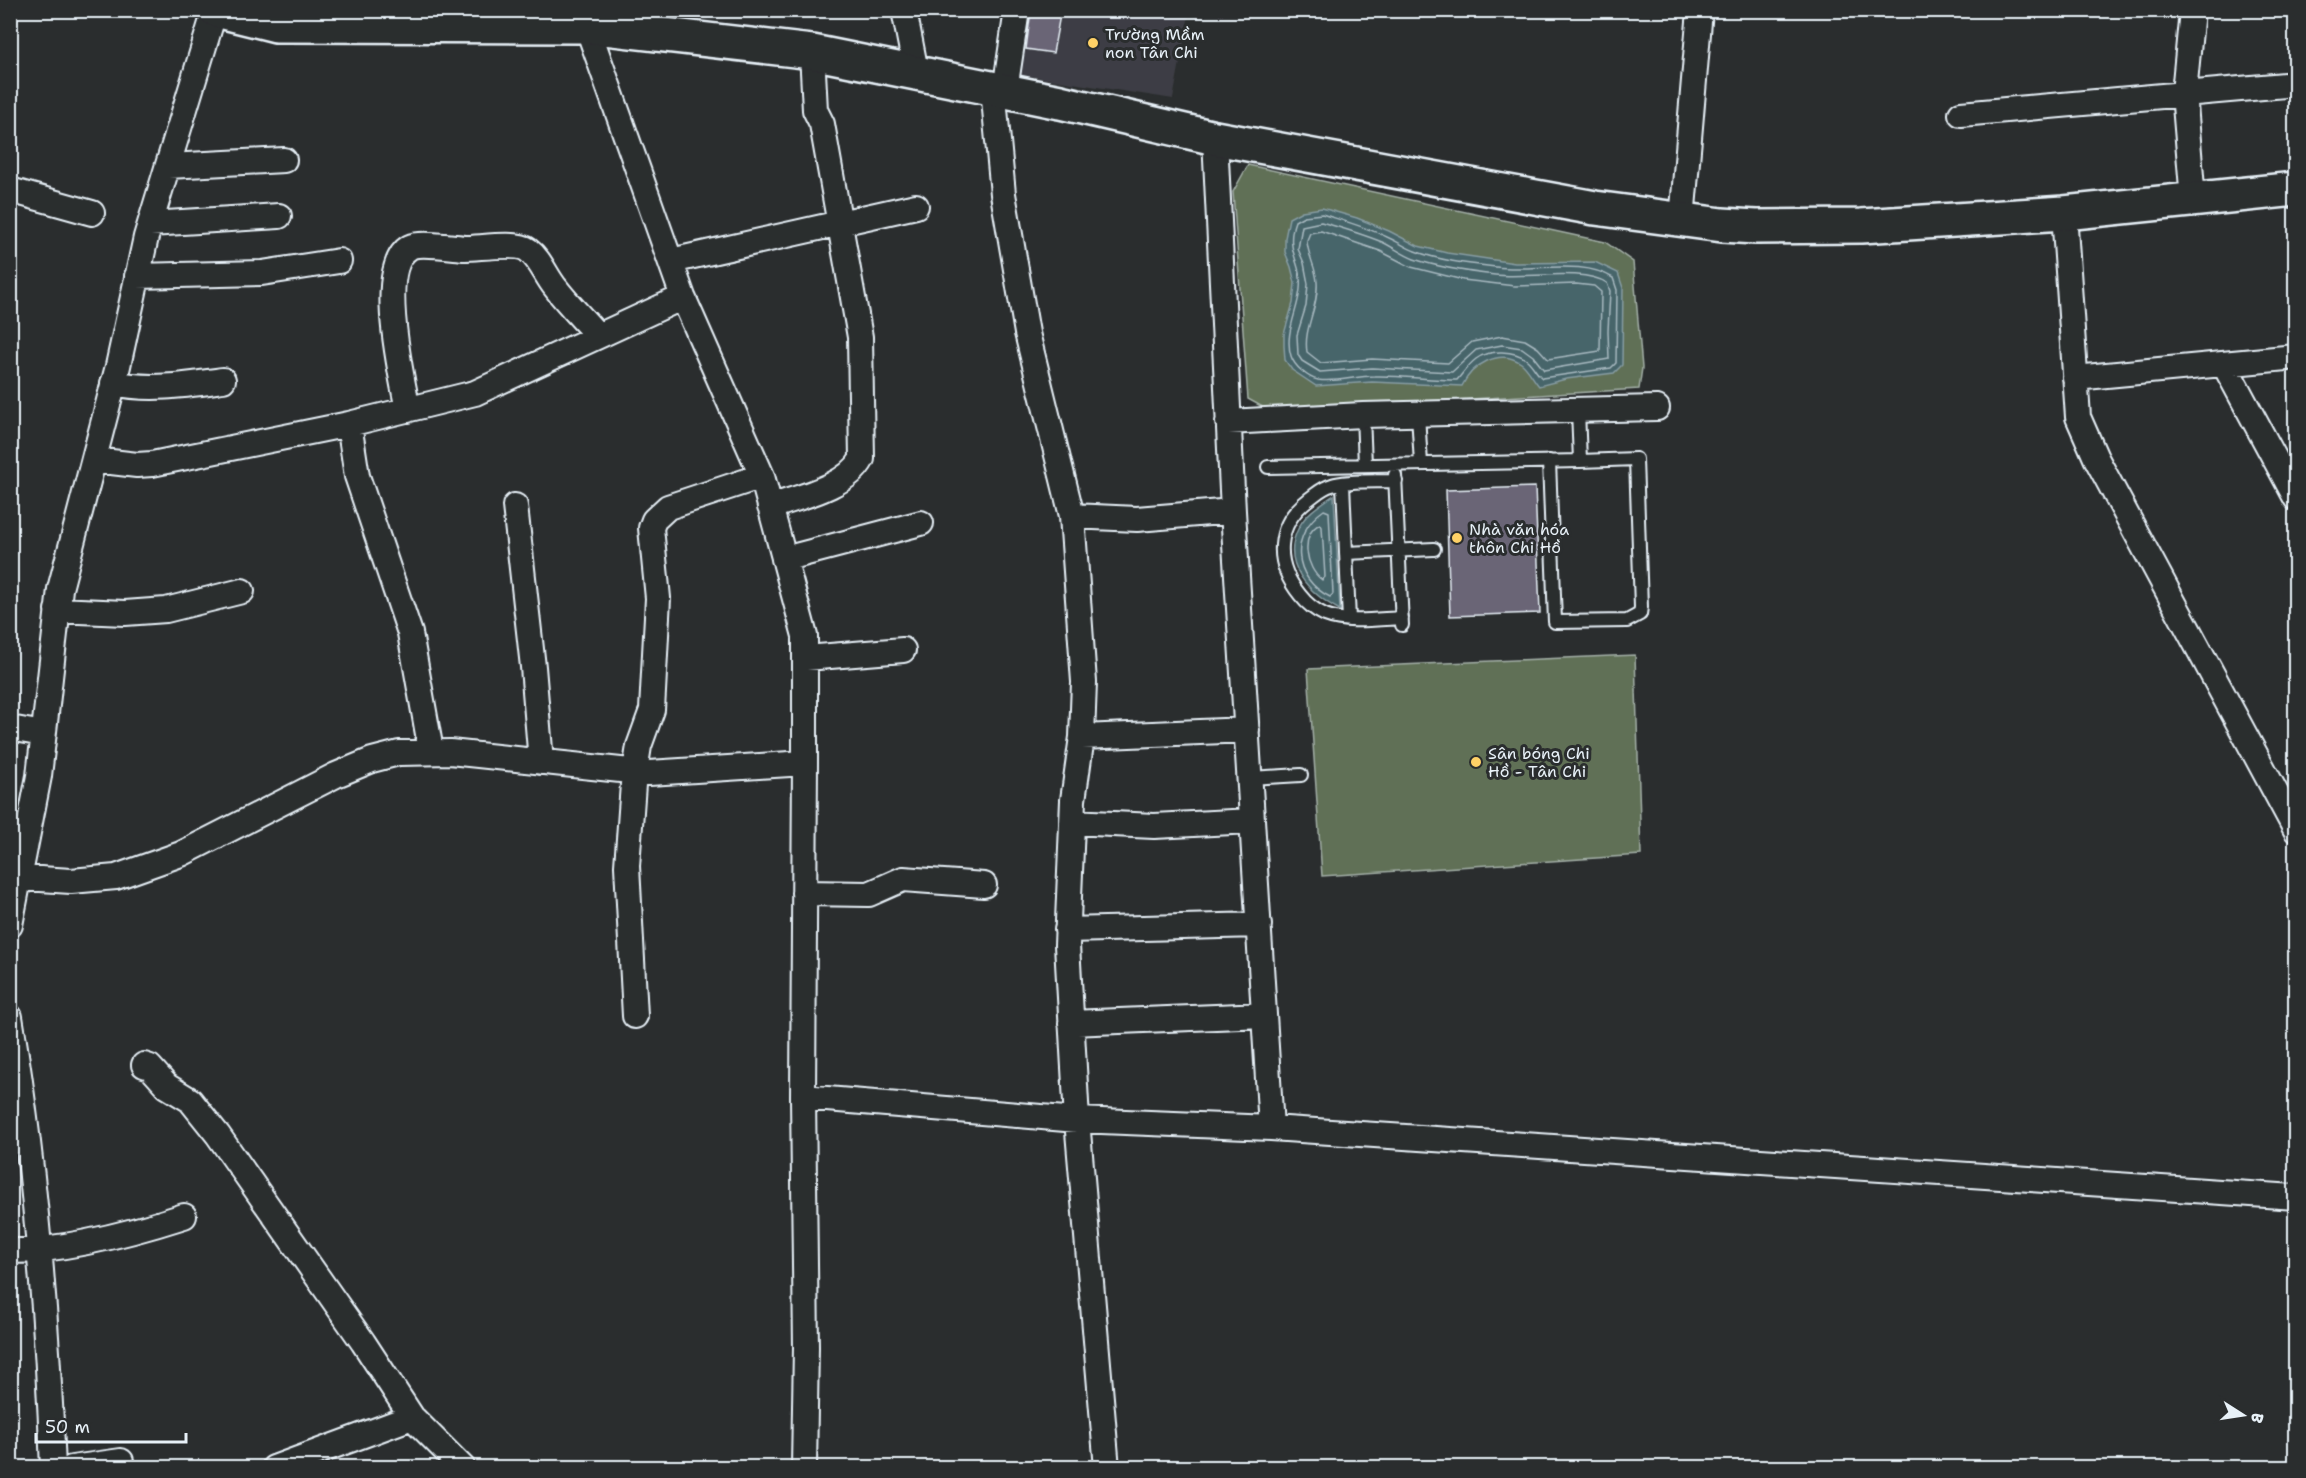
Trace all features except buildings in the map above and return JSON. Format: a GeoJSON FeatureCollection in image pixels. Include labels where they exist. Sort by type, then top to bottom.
{"type":"FeatureCollection","features":[{"type":"Feature","properties":{"kind":"street"},"geometry":{"type":"LineString","coordinates":[[10,924],[16,878],[39,776],[60,589],[113,383],[150,224],[215,10],[276,25],[542,18],[587,26],[812,52],[999,89],[1215,138],[1596,208],[1722,225],[1862,226],[2064,213],[2295,189]]}},
{"type":"Feature","properties":{"kind":"street"},"geometry":{"type":"LineString","coordinates":[[904,10],[916,72]]}},
{"type":"Feature","properties":{"kind":"street"},"geometry":{"type":"LineString","coordinates":[[1017,10],[999,89],[1003,194],[1027,333],[1072,516],[1084,682],[1082,737],[1072,822],[1068,930],[1077,1119],[1107,1467]]}},
{"type":"Feature","properties":{"kind":"street"},"geometry":{"type":"LineString","coordinates":[[1682,220],[1700,10]]}},
{"type":"Feature","properties":{"kind":"street"},"geometry":{"type":"LineString","coordinates":[[2192,10],[2184,93],[2193,200]]}},
{"type":"Feature","properties":{"kind":"street"},"geometry":{"type":"LineString","coordinates":[[587,26],[683,297],[762,476],[805,636],[802,1097],[806,1347],[804,1467]]}},
{"type":"Feature","properties":{"kind":"street"},"geometry":{"type":"LineString","coordinates":[[770,507],[835,483],[858,467],[862,459],[860,337],[822,124],[815,110],[812,52]]}},
{"type":"Feature","properties":{"kind":"street"},"geometry":{"type":"LineString","coordinates":[[1961,114],[2295,84]]}},
{"type":"Feature","properties":{"kind":"street"},"geometry":{"type":"LineString","coordinates":[[1215,138],[1233,511],[1271,1128]]}},
{"type":"Feature","properties":{"kind":"street"},"geometry":{"type":"LineString","coordinates":[[168,166],[284,160]]}},
{"type":"Feature","properties":{"kind":"street"},"geometry":{"type":"LineString","coordinates":[[10,190],[92,213]]}},
{"type":"Feature","properties":{"kind":"street"},"geometry":{"type":"LineString","coordinates":[[671,261],[916,206]]}},
{"type":"Feature","properties":{"kind":"street"},"geometry":{"type":"LineString","coordinates":[[2064,213],[2078,417],[2087,441],[2295,830]]}},
{"type":"Feature","properties":{"kind":"street"},"geometry":{"type":"LineString","coordinates":[[150,224],[279,216]]}},
{"type":"Feature","properties":{"kind":"street"},"geometry":{"type":"LineString","coordinates":[[408,410],[394,327],[392,291],[403,255],[411,247],[425,245],[479,248],[522,247],[530,252],[554,287],[597,335]]}},
{"type":"Feature","properties":{"kind":"street"},"geometry":{"type":"LineString","coordinates":[[138,276],[262,273],[339,261]]}},
{"type":"Feature","properties":{"kind":"street"},"geometry":{"type":"LineString","coordinates":[[94,460],[137,465],[152,464],[349,424],[475,393],[683,297]]}},
{"type":"Feature","properties":{"kind":"street"},"geometry":{"type":"LineString","coordinates":[[2075,378],[2295,357]]}},
{"type":"Feature","properties":{"kind":"street"},"geometry":{"type":"LineString","coordinates":[[2224,364],[2295,498]]}},
{"type":"Feature","properties":{"kind":"street"},"geometry":{"type":"LineString","coordinates":[[113,383],[127,386],[176,387],[224,380]]}},
{"type":"Feature","properties":{"kind":"street"},"geometry":{"type":"LineString","coordinates":[[1228,422],[1363,415],[1657,408]]}},
{"type":"Feature","properties":{"kind":"street"},"geometry":{"type":"LineString","coordinates":[[349,424],[357,476],[410,633],[431,751]]}},
{"type":"Feature","properties":{"kind":"street"},"geometry":{"type":"LineString","coordinates":[[635,1016],[627,866],[639,746],[652,710],[658,598],[651,528],[654,520],[668,507],[762,476]]}},
{"type":"Feature","properties":{"kind":"street"},"geometry":{"type":"LineString","coordinates":[[515,506],[533,667],[540,762]]}},
{"type":"Feature","properties":{"kind":"street"},"geometry":{"type":"LineString","coordinates":[[1072,516],[1137,519],[1233,511]]}},
{"type":"Feature","properties":{"kind":"street"},"geometry":{"type":"LineString","coordinates":[[784,559],[921,523]]}},
{"type":"Feature","properties":{"kind":"street"},"geometry":{"type":"LineString","coordinates":[[57,610],[125,613],[166,610],[242,591]]}},
{"type":"Feature","properties":{"kind":"street"},"geometry":{"type":"LineString","coordinates":[[806,658],[903,650]]}},
{"type":"Feature","properties":{"kind":"street"},"geometry":{"type":"LineString","coordinates":[[10,728],[44,734]]}},
{"type":"Feature","properties":{"kind":"street"},"geometry":{"type":"LineString","coordinates":[[1082,737],[1247,730]]}},
{"type":"Feature","properties":{"kind":"street"},"geometry":{"type":"LineString","coordinates":[[16,878],[71,881],[116,878],[180,854],[336,775],[399,753],[431,751],[635,772],[805,763]]}},
{"type":"Feature","properties":{"kind":"street"},"geometry":{"type":"LineString","coordinates":[[1072,822],[1154,826],[1252,822]]}},
{"type":"Feature","properties":{"kind":"street"},"geometry":{"type":"LineString","coordinates":[[804,893],[869,894],[903,879],[984,885]]}},
{"type":"Feature","properties":{"kind":"street"},"geometry":{"type":"LineString","coordinates":[[1068,930],[1259,925]]}},
{"type":"Feature","properties":{"kind":"street"},"geometry":{"type":"LineString","coordinates":[[1071,1023],[1264,1015]]}},
{"type":"Feature","properties":{"kind":"street"},"geometry":{"type":"LineString","coordinates":[[10,1017],[17,1098],[38,1251],[50,1389],[53,1467]]}},
{"type":"Feature","properties":{"kind":"street"},"geometry":{"type":"LineString","coordinates":[[144,1065],[150,1067],[167,1086],[189,1100],[218,1136],[363,1342],[412,1417],[463,1467]]}},
{"type":"Feature","properties":{"kind":"street"},"geometry":{"type":"LineString","coordinates":[[802,1097],[1077,1119],[1271,1128],[2295,1197]]}},
{"type":"Feature","properties":{"kind":"street"},"geometry":{"type":"LineString","coordinates":[[10,1251],[38,1251],[134,1230],[184,1216]]}},
{"type":"Feature","properties":{"kind":"street"},"geometry":{"type":"LineString","coordinates":[[274,1467],[412,1417]]}},
{"type":"Feature","properties":{"kind":"street"},"geometry":{"type":"LineString","coordinates":[[72,1467],[121,1461]]}},
{"type":"Feature","properties":{"kind":"lane"},"geometry":{"type":"LineString","coordinates":[[1578,410],[1580,460]]}},
{"type":"Feature","properties":{"kind":"lane"},"geometry":{"type":"LineString","coordinates":[[1418,414],[1421,464]]}},
{"type":"Feature","properties":{"kind":"lane"},"geometry":{"type":"LineString","coordinates":[[1363,415],[1365,465]]}},
{"type":"Feature","properties":{"kind":"lane"},"geometry":{"type":"LineString","coordinates":[[1268,467],[1636,459],[1641,607],[1640,614],[1634,619],[1555,622],[1549,461]]}},
{"type":"Feature","properties":{"kind":"lane"},"geometry":{"type":"LineString","coordinates":[[1395,465],[1396,481],[1402,622],[1349,620],[1325,615],[1308,605],[1286,575],[1281,555],[1284,535],[1292,516],[1319,491],[1332,485],[1396,481]]}},
{"type":"Feature","properties":{"kind":"lane"},"geometry":{"type":"LineString","coordinates":[[1343,484],[1349,620]]}},
{"type":"Feature","properties":{"kind":"lane"},"geometry":{"type":"LineString","coordinates":[[1346,553],[1434,549]]}},
{"type":"Feature","properties":{"kind":"lane"},"geometry":{"type":"LineString","coordinates":[[1250,778],[1301,775]]}},
{"type":"Feature","properties":{"kind":"shaded area","name":"Trường Mầm non Tân Chi"},"geometry":{"type":"Polygon","coordinates":[[[1007,11],[1237,11],[1237,15],[1189,15],[1173,99],[997,71],[1007,11]]]}},
{"type":"Feature","properties":{"kind":"green space"},"geometry":{"type":"Polygon","coordinates":[[[1248,165],[1605,242],[1633,262],[1642,368],[1639,389],[1270,411],[1248,399],[1233,192],[1248,165]]]}},
{"type":"Feature","properties":{"kind":"green space","name":"Sân bóng Chi Hồ - Tân Chi"},"geometry":{"type":"Polygon","coordinates":[[[1635,655],[1641,855],[1322,876],[1308,669],[1635,655]]]}},
{"type":"Feature","properties":{"kind":"water"},"geometry":{"type":"Polygon","coordinates":[[[1322,208],[1357,218],[1418,246],[1447,253],[1515,263],[1595,262],[1618,273],[1623,288],[1622,365],[1614,373],[1566,379],[1539,386],[1521,363],[1504,357],[1495,358],[1479,366],[1472,371],[1462,386],[1372,382],[1316,386],[1292,370],[1285,360],[1284,334],[1293,303],[1295,283],[1285,252],[1285,238],[1289,218],[1302,211],[1322,208]]]}},
{"type":"Feature","properties":{"kind":"water"},"geometry":{"type":"Polygon","coordinates":[[[1334,495],[1340,610],[1309,586],[1295,565],[1293,553],[1294,541],[1302,522],[1314,509],[1334,495]]]}},
{"type":"Feature","properties":{"kind":"place","name":"Trường Mầm non Tân Chi"},"geometry":{"type":"Point","coordinates":[1093,43]}},
{"type":"Feature","properties":{"kind":"place","name":"Nhà văn hóa thôn Chi Hồ"},"geometry":{"type":"Point","coordinates":[1457,538]}},
{"type":"Feature","properties":{"kind":"place","name":"Sân bóng Chi Hồ - Tân Chi"},"geometry":{"type":"Point","coordinates":[1476,762]}}]}
